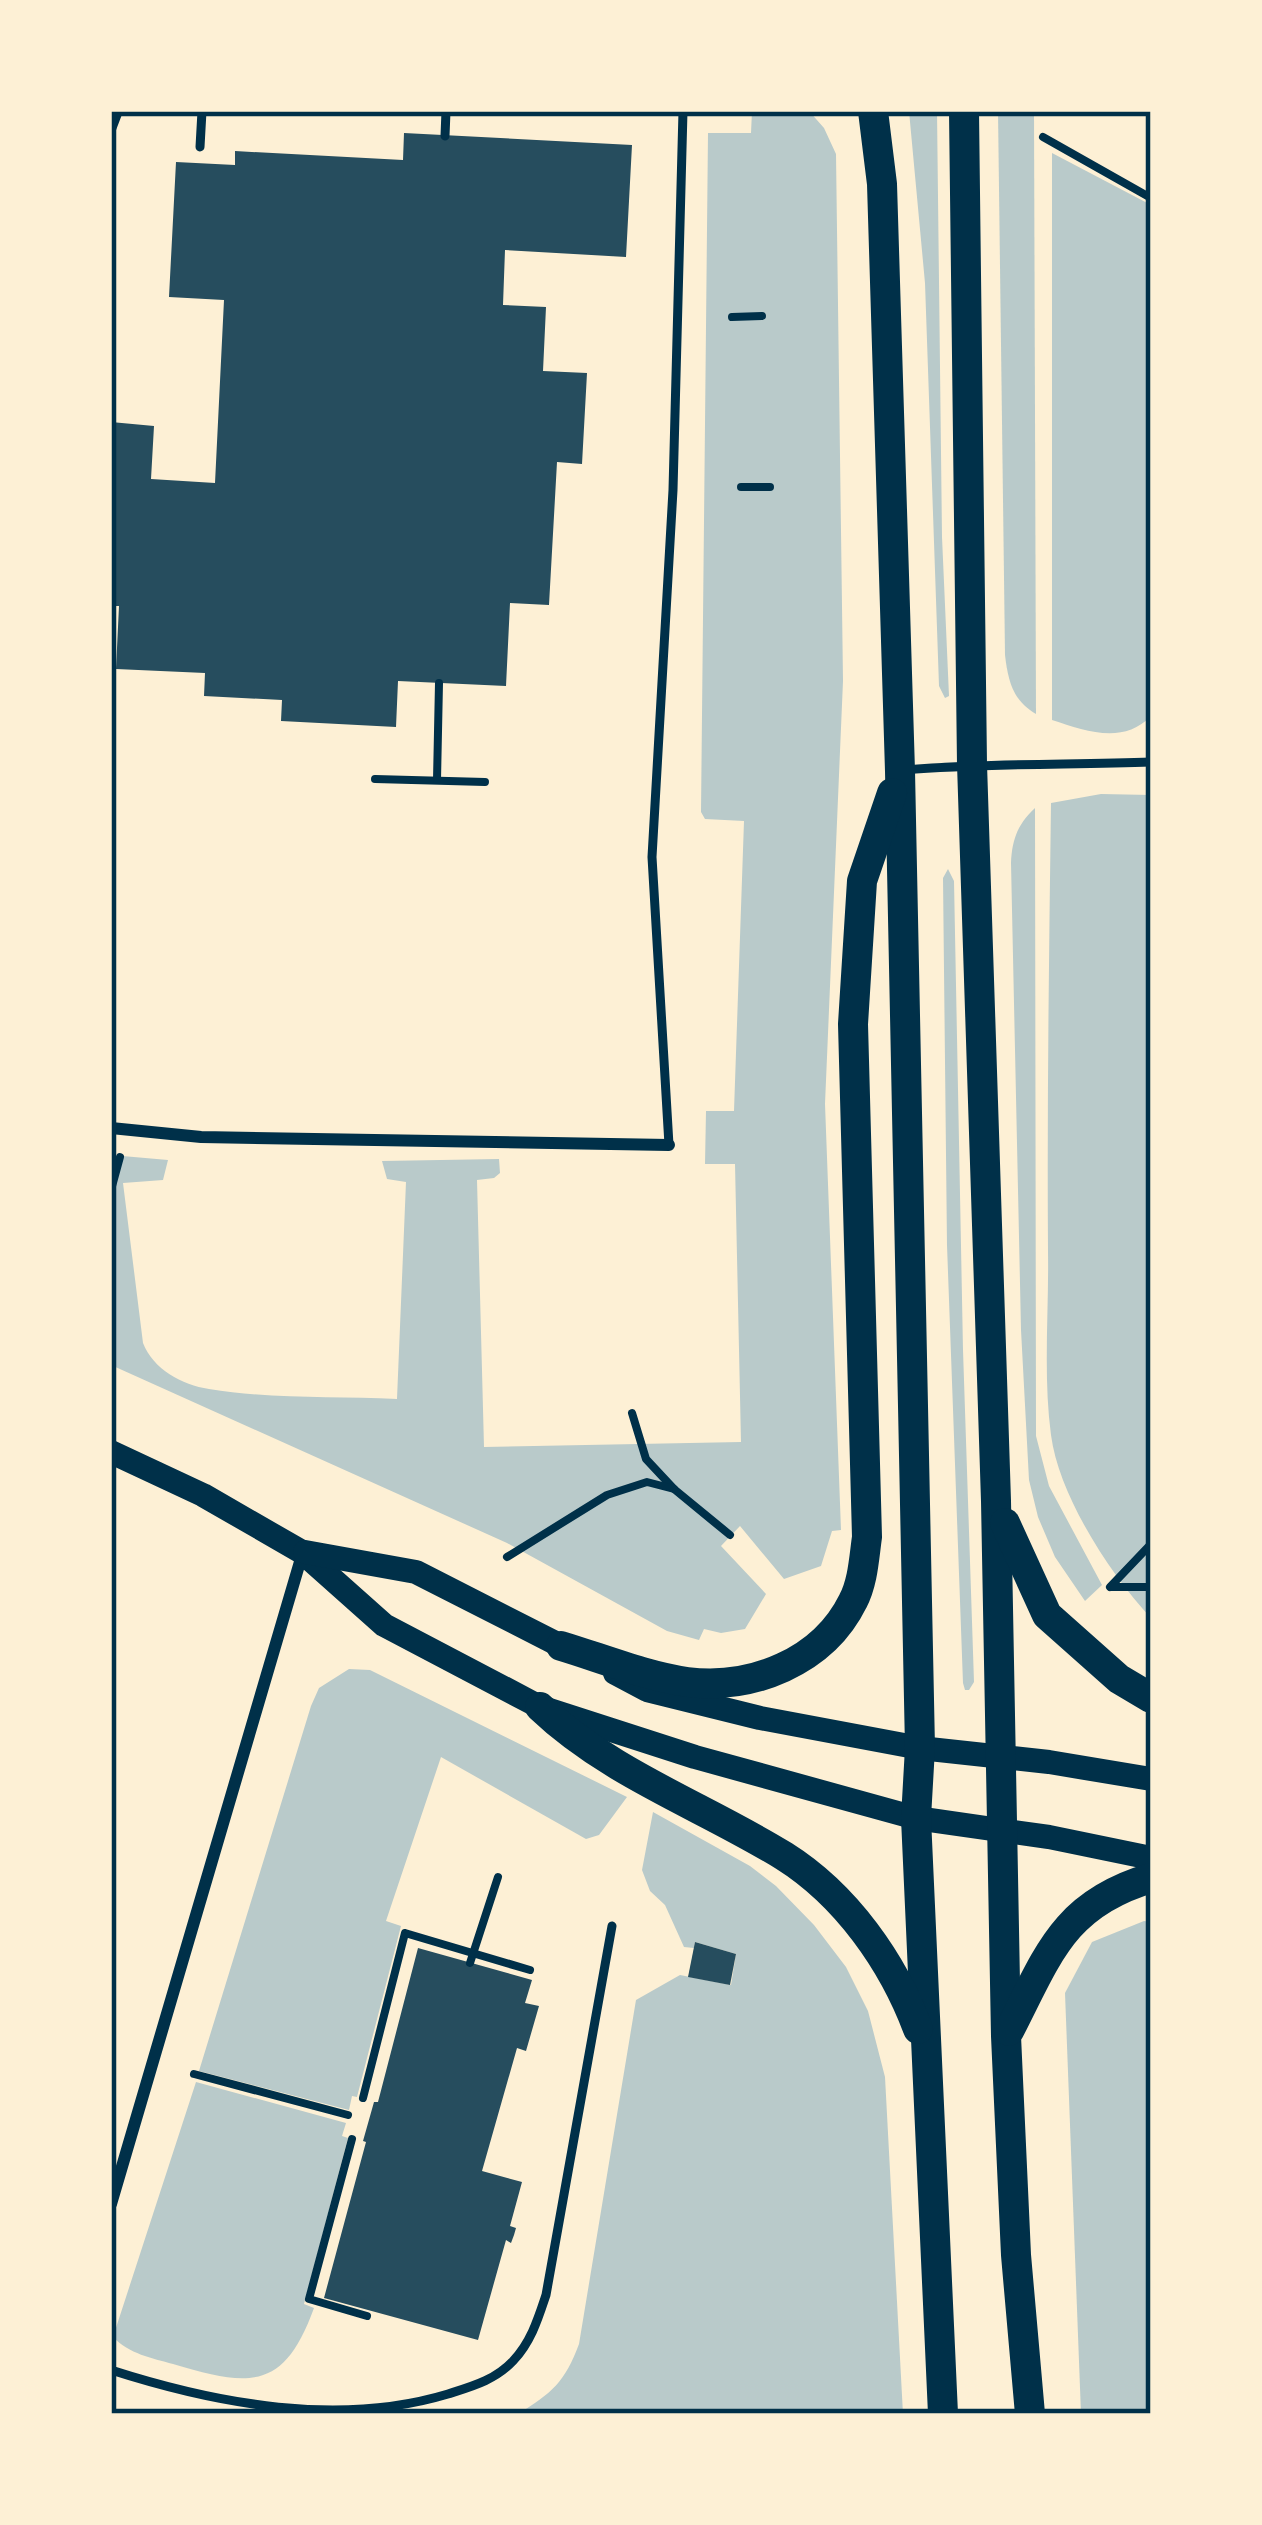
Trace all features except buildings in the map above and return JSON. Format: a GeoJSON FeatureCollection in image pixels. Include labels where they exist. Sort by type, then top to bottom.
{"type":"FeatureCollection","features":[{"type":"Feature","properties":{"kind":"main road"},"geometry":{"type":"LineString","coordinates":[[873,111],[882,184],[900,771],[920,1748],[916,1818],[943,2414]]}},
{"type":"Feature","properties":{"kind":"main road"},"geometry":{"type":"LineString","coordinates":[[964,111],[972,764],[996,1501],[1006,2036],[1016,2255],[1030,2414]]}},
{"type":"Feature","properties":{"kind":"main road"},"geometry":{"type":"LineString","coordinates":[[561,1646],[685,1682],[736,1683],[811,1653],[842,1621],[855,1598],[867,1537],[854,1024],[862,881],[900,771]]}},
{"type":"Feature","properties":{"kind":"main road"},"geometry":{"type":"LineString","coordinates":[[111,1452],[203,1495],[302,1552],[384,1625],[540,1707],[694,1757],[916,1818],[1151,1858]]}},
{"type":"Feature","properties":{"kind":"main road"},"geometry":{"type":"LineString","coordinates":[[996,1501],[1047,1615],[1119,1679],[1151,1698]]}},
{"type":"Feature","properties":{"kind":"main road"},"geometry":{"type":"LineString","coordinates":[[302,1552],[416,1572],[647,1690],[700,1705],[920,1748],[1151,1779]]}},
{"type":"Feature","properties":{"kind":"main road"},"geometry":{"type":"LineString","coordinates":[[540,1707],[574,1739],[787,1858],[820,1884],[887,1963],[927,2051]]}},
{"type":"Feature","properties":{"kind":"main road"},"geometry":{"type":"LineString","coordinates":[[1006,2036],[1065,1930],[1086,1907],[1116,1889],[1151,1878]]}},
{"type":"Feature","properties":{"kind":"street"},"geometry":{"type":"LineString","coordinates":[[111,1128],[201,1137],[669,1145]]}},
{"type":"Feature","properties":{"kind":"street"},"geometry":{"type":"LineString","coordinates":[[111,2204],[302,1552]]}},
{"type":"Feature","properties":{"kind":"street"},"geometry":{"type":"LineString","coordinates":[[111,2143],[128,2151]]}},
{"type":"Feature","properties":{"kind":"lane"},"geometry":{"type":"LineString","coordinates":[[200,147],[202,111]]}},
{"type":"Feature","properties":{"kind":"lane"},"geometry":{"type":"LineString","coordinates":[[445,136],[446,111]]}},
{"type":"Feature","properties":{"kind":"lane"},"geometry":{"type":"LineString","coordinates":[[669,1145],[652,857],[673,490],[683,111]]}},
{"type":"Feature","properties":{"kind":"lane"},"geometry":{"type":"LineString","coordinates":[[900,771],[972,764],[1040,767],[1151,761]]}},
{"type":"Feature","properties":{"kind":"lane"},"geometry":{"type":"LineString","coordinates":[[111,2371],[268,2407],[363,2409],[427,2400],[486,2382],[512,2362],[532,2335],[546,2295],[612,1926]]}},
{"type":"Feature","properties":{"kind":"path"},"geometry":{"type":"LineString","coordinates":[[111,132],[119,111]]}},
{"type":"Feature","properties":{"kind":"path"},"geometry":{"type":"LineString","coordinates":[[1043,136],[1151,197]]}},
{"type":"Feature","properties":{"kind":"path"},"geometry":{"type":"LineString","coordinates":[[732,317],[762,316]]}},
{"type":"Feature","properties":{"kind":"path"},"geometry":{"type":"LineString","coordinates":[[741,487],[770,487]]}},
{"type":"Feature","properties":{"kind":"path"},"geometry":{"type":"LineString","coordinates":[[437,780],[439,682]]}},
{"type":"Feature","properties":{"kind":"path"},"geometry":{"type":"LineString","coordinates":[[375,778],[485,782]]}},
{"type":"Feature","properties":{"kind":"path"},"geometry":{"type":"LineString","coordinates":[[111,1190],[120,1156]]}},
{"type":"Feature","properties":{"kind":"path"},"geometry":{"type":"LineString","coordinates":[[632,1413],[646,1460],[674,1490],[730,1534]]}},
{"type":"Feature","properties":{"kind":"path"},"geometry":{"type":"LineString","coordinates":[[507,1557],[607,1495],[646,1482],[674,1490]]}},
{"type":"Feature","properties":{"kind":"path"},"geometry":{"type":"LineString","coordinates":[[1151,1544],[1110,1588],[1151,1587]]}},
{"type":"Feature","properties":{"kind":"path"},"geometry":{"type":"LineString","coordinates":[[472,1958],[498,1876]]}},
{"type":"Feature","properties":{"kind":"path"},"geometry":{"type":"LineString","coordinates":[[363,2098],[405,1933],[472,1958],[530,1970]]}},
{"type":"Feature","properties":{"kind":"path"},"geometry":{"type":"LineString","coordinates":[[194,2074],[348,2115]]}},
{"type":"Feature","properties":{"kind":"path"},"geometry":{"type":"LineString","coordinates":[[352,2139],[309,2299],[367,2316]]}},
{"type":"Feature","properties":{"kind":"shaded area"},"geometry":{"type":"Polygon","coordinates":[[[752,111],[809,111],[824,128],[836,154],[843,681],[825,1104],[841,1530],[832,1531],[821,1566],[784,1579],[740,1526],[721,1546],[766,1594],[745,1629],[721,1633],[704,1629],[699,1640],[667,1631],[507,1543],[111,1365],[111,1155],[168,1160],[163,1180],[123,1183],[143,1343],[154,1361],[179,1380],[256,1394],[397,1399],[406,1182],[387,1179],[382,1161],[499,1159],[500,1173],[477,1180],[484,1447],[741,1442],[735,1164],[705,1164],[706,1111],[734,1111],[744,821],[705,819],[701,812],[708,133],[751,133],[752,111]]]}},
{"type":"Feature","properties":{"kind":"shaded area"},"geometry":{"type":"Polygon","coordinates":[[[909,111],[937,111],[942,537],[949,696],[945,698],[939,686],[925,283],[909,111]]]}},
{"type":"Feature","properties":{"kind":"shaded area"},"geometry":{"type":"Polygon","coordinates":[[[998,111],[1034,111],[1036,714],[1013,689],[1005,655],[998,111]]]}},
{"type":"Feature","properties":{"kind":"shaded area"},"geometry":{"type":"Polygon","coordinates":[[[1052,153],[1151,205],[1151,716],[1116,733],[1052,720],[1052,153]]]}},
{"type":"Feature","properties":{"kind":"shaded area"},"geometry":{"type":"Polygon","coordinates":[[[1101,794],[1151,795],[1151,1618],[1103,1557],[1075,1508],[1056,1459],[1049,1413],[1051,803],[1101,794]]]}},
{"type":"Feature","properties":{"kind":"shaded area"},"geometry":{"type":"Polygon","coordinates":[[[1035,808],[1036,1436],[1049,1486],[1102,1585],[1085,1601],[1055,1557],[1029,1480],[1021,1330],[1011,863],[1017,832],[1035,808]]]}},
{"type":"Feature","properties":{"kind":"shaded area"},"geometry":{"type":"Polygon","coordinates":[[[948,869],[954,881],[974,1682],[969,1690],[963,1683],[947,1245],[943,878],[948,869]]]}},
{"type":"Feature","properties":{"kind":"shaded area"},"geometry":{"type":"Polygon","coordinates":[[[349,1669],[370,1670],[627,1797],[599,1835],[586,1839],[441,1757],[386,1921],[401,1926],[357,2097],[352,2096],[349,2110],[199,2071],[311,1706],[319,1688],[349,1669]]]}},
{"type":"Feature","properties":{"kind":"shaded area"},"geometry":{"type":"Polygon","coordinates":[[[653,1812],[750,1866],[776,1886],[846,1967],[868,2011],[885,2077],[903,2414],[518,2414],[556,2385],[579,2344],[636,2000],[680,1975],[731,1985],[736,1954],[695,1942],[694,1948],[684,1947],[665,1905],[650,1891],[642,1870],[653,1812]]]}},
{"type":"Feature","properties":{"kind":"shaded area"},"geometry":{"type":"Polygon","coordinates":[[[1151,1922],[1151,2414],[1081,2414],[1065,1993],[1092,1942],[1151,1922]]]}},
{"type":"Feature","properties":{"kind":"shaded area"},"geometry":{"type":"Polygon","coordinates":[[[196,2082],[346,2123],[342,2136],[348,2138],[304,2304],[314,2308],[290,2355],[261,2376],[200,2372],[141,2355],[113,2337],[196,2082]]]}}]}
